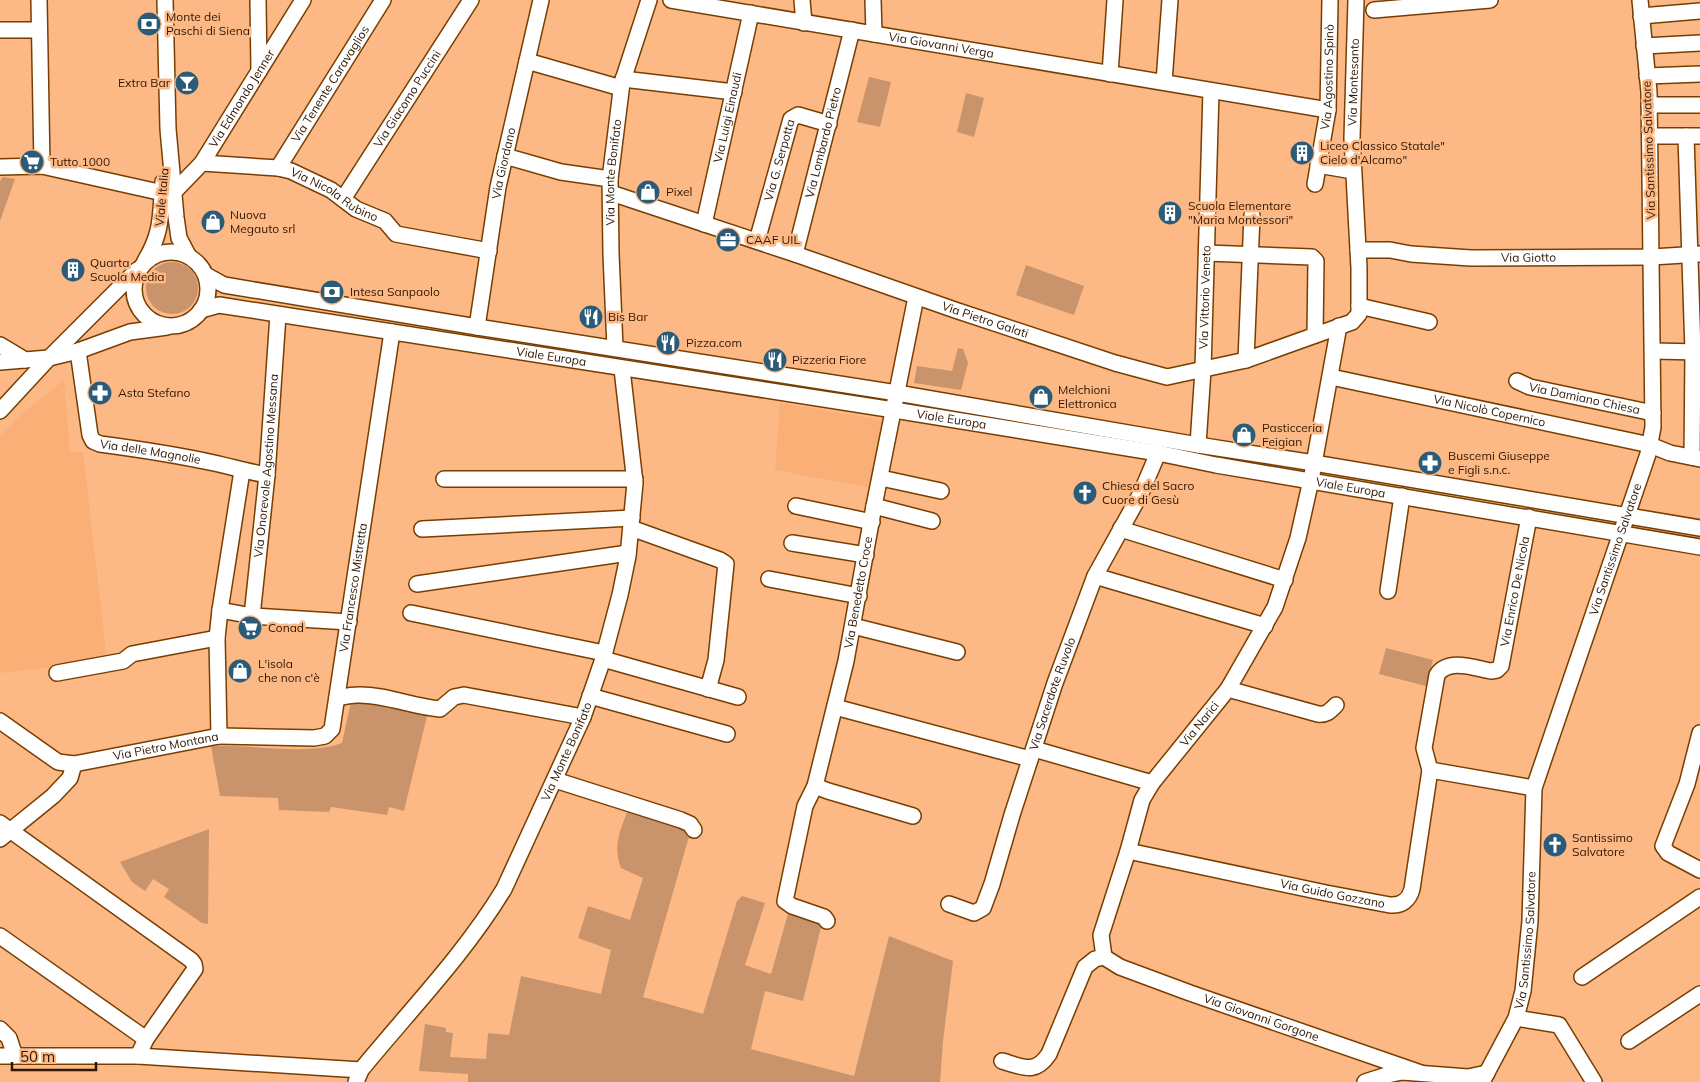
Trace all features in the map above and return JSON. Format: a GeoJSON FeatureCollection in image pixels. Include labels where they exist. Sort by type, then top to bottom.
{"type":"FeatureCollection","features":[{"type":"Feature","properties":{"kind":"street"},"geometry":{"type":"LineString","coordinates":[[39,0],[42,166]]}},
{"type":"Feature","properties":{"kind":"street","name":"Viale Italia"},"geometry":{"type":"LineString","coordinates":[[142,264],[155,245],[168,192],[165,0]]}},
{"type":"Feature","properties":{"kind":"street"},"geometry":{"type":"LineString","coordinates":[[258,0],[259,71]]}},
{"type":"Feature","properties":{"kind":"street","name":"Via Edmondo Jenner"},"geometry":{"type":"LineString","coordinates":[[168,192],[202,163],[303,0]]}},
{"type":"Feature","properties":{"kind":"street","name":"Via Tenente Caravaglios"},"geometry":{"type":"LineString","coordinates":[[278,168],[383,0]]}},
{"type":"Feature","properties":{"kind":"street","name":"Via Giacomo Puccini"},"geometry":{"type":"LineString","coordinates":[[343,199],[471,0]]}},
{"type":"Feature","properties":{"kind":"street","name":"Via Giordano"},"geometry":{"type":"LineString","coordinates":[[477,327],[498,188],[542,0]]}},
{"type":"Feature","properties":{"kind":"street","name":"Via Monte Bonifato"},"geometry":{"type":"LineString","coordinates":[[615,348],[611,254],[611,186],[622,83],[649,0]]}},
{"type":"Feature","properties":{"kind":"street","name":"Via Giovanni Verga"},"geometry":{"type":"LineString","coordinates":[[671,0],[1328,110]]}},
{"type":"Feature","properties":{"kind":"street"},"geometry":{"type":"LineString","coordinates":[[802,0],[804,23]]}},
{"type":"Feature","properties":{"kind":"street"},"geometry":{"type":"LineString","coordinates":[[873,0],[874,34]]}},
{"type":"Feature","properties":{"kind":"street"},"geometry":{"type":"LineString","coordinates":[[1110,74],[1114,0]]}},
{"type":"Feature","properties":{"kind":"street"},"geometry":{"type":"LineString","coordinates":[[1164,82],[1170,0]]}},
{"type":"Feature","properties":{"kind":"street","name":"Via Agostino Spinò"},"geometry":{"type":"LineString","coordinates":[[1315,184],[1328,110],[1330,0]]}},
{"type":"Feature","properties":{"kind":"street","name":"Via Montesanto"},"geometry":{"type":"LineString","coordinates":[[1356,0],[1352,89],[1353,171],[1358,250],[1359,310]]}},
{"type":"Feature","properties":{"kind":"street"},"geometry":{"type":"LineString","coordinates":[[1374,10],[1490,0]]}},
{"type":"Feature","properties":{"kind":"street","name":"Via Santissimo Salvatore"},"geometry":{"type":"LineString","coordinates":[[1484,1078],[1516,1018],[1523,991],[1530,921],[1534,788],[1650,445],[1653,427],[1650,136],[1640,0]]}},
{"type":"Feature","properties":{"kind":"street"},"geometry":{"type":"LineString","coordinates":[[1641,16],[1700,11]]}},
{"type":"Feature","properties":{"kind":"street","name":"Via Luigi Einaudi"},"geometry":{"type":"LineString","coordinates":[[704,224],[751,13]]}},
{"type":"Feature","properties":{"kind":"street"},"geometry":{"type":"LineString","coordinates":[[0,30],[40,30]]}},
{"type":"Feature","properties":{"kind":"street","name":"Via Lombardo Pietro"},"geometry":{"type":"LineString","coordinates":[[795,254],[852,30]]}},
{"type":"Feature","properties":{"kind":"street"},"geometry":{"type":"LineString","coordinates":[[1644,46],[1700,43]]}},
{"type":"Feature","properties":{"kind":"street"},"geometry":{"type":"LineString","coordinates":[[527,62],[622,83],[734,92]]}},
{"type":"Feature","properties":{"kind":"street"},"geometry":{"type":"LineString","coordinates":[[1647,76],[1700,74]]}},
{"type":"Feature","properties":{"kind":"street","name":"Via Vittorio Veneto"},"geometry":{"type":"LineString","coordinates":[[1198,445],[1203,370],[1211,91]]}},
{"type":"Feature","properties":{"kind":"street"},"geometry":{"type":"LineString","coordinates":[[1649,105],[1700,105]]}},
{"type":"Feature","properties":{"kind":"street","name":"Via G. Serpotta"},"geometry":{"type":"LineString","coordinates":[[757,241],[791,119],[798,115],[829,124]]}},
{"type":"Feature","properties":{"kind":"street"},"geometry":{"type":"LineString","coordinates":[[1650,136],[1693,136],[1696,458]]}},
{"type":"Feature","properties":{"kind":"street","name":"Via Pietro Galati"},"geometry":{"type":"LineString","coordinates":[[505,156],[611,186],[704,224],[916,297],[1114,363],[1167,376],[1246,360],[1352,322],[1359,310]]}},
{"type":"Feature","properties":{"kind":"street","name":"Via Nicola Rubino"},"geometry":{"type":"LineString","coordinates":[[202,163],[278,168],[291,171],[331,190],[356,209],[385,221],[396,234],[489,251]]}},
{"type":"Feature","properties":{"kind":"street"},"geometry":{"type":"LineString","coordinates":[[1318,165],[1353,171]]}},
{"type":"Feature","properties":{"kind":"street"},"geometry":{"type":"LineString","coordinates":[[0,167],[42,166],[168,192]]}},
{"type":"Feature","properties":{"kind":"street","name":"Viale Italia"},"geometry":{"type":"LineString","coordinates":[[168,192],[180,238],[188,256]]}},
{"type":"Feature","properties":{"kind":"street"},"geometry":{"type":"LineString","coordinates":[[1246,360],[1252,215]]}},
{"type":"Feature","properties":{"kind":"street","name":"Via Giotto"},"geometry":{"type":"LineString","coordinates":[[1358,250],[1390,250],[1411,254],[1471,258],[1695,255]]}},
{"type":"Feature","properties":{"kind":"street"},"geometry":{"type":"LineString","coordinates":[[0,362],[49,358],[78,352],[130,332],[173,326],[189,321],[201,310],[206,300],[208,287],[206,275],[199,264],[188,256],[177,252],[155,255],[142,264],[49,358],[0,412]]}},
{"type":"Feature","properties":{"kind":"street"},"geometry":{"type":"LineString","coordinates":[[1207,252],[1312,257],[1316,262],[1315,334]]}},
{"type":"Feature","properties":{"kind":"street"},"geometry":{"type":"LineString","coordinates":[[142,264],[134,278],[135,302],[141,312],[150,320],[161,325],[173,326]]}},
{"type":"Feature","properties":{"kind":"street","name":"Viale Europa"},"geometry":{"type":"LineString","coordinates":[[206,275],[224,285],[897,393],[1700,528]]}},
{"type":"Feature","properties":{"kind":"street","name":"Via Benedetto Croce"},"geometry":{"type":"LineString","coordinates":[[827,921],[824,917],[792,906],[785,901],[805,806],[816,786],[853,626],[874,506],[916,297]]}},
{"type":"Feature","properties":{"kind":"street","name":"Viale Europa"},"geometry":{"type":"LineString","coordinates":[[201,310],[219,305],[894,410],[1700,546]]}},
{"type":"Feature","properties":{"kind":"street"},"geometry":{"type":"LineString","coordinates":[[1359,310],[1429,322]]}},
{"type":"Feature","properties":{"kind":"street","name":"Via Onorevole Agostino Messana"},"geometry":{"type":"LineString","coordinates":[[252,616],[267,475],[278,315]]}},
{"type":"Feature","properties":{"kind":"street","name":"Via Narici"},"geometry":{"type":"LineString","coordinates":[[1104,957],[1101,935],[1142,800],[1152,783],[1228,689],[1275,607],[1298,538],[1311,480],[1339,326]]}},
{"type":"Feature","properties":{"kind":"street","name":"Via Francesco Mistretta"},"geometry":{"type":"LineString","coordinates":[[219,736],[314,738],[325,736],[332,729],[392,332]]}},
{"type":"Feature","properties":{"kind":"street"},"geometry":{"type":"LineString","coordinates":[[0,345],[24,360]]}},
{"type":"Feature","properties":{"kind":"street"},"geometry":{"type":"LineString","coordinates":[[1652,351],[1696,352]]}},
{"type":"Feature","properties":{"kind":"street","name":"Via delle Magnolie"},"geometry":{"type":"LineString","coordinates":[[78,352],[90,435],[93,440],[100,444],[216,463],[242,471],[267,475]]}},
{"type":"Feature","properties":{"kind":"street","name":"Via Monte Bonifato"},"geometry":{"type":"LineString","coordinates":[[359,1076],[423,996],[455,961],[490,913],[504,889],[583,717],[604,656],[620,595],[628,553],[635,479],[622,369]]}},
{"type":"Feature","properties":{"kind":"street","name":"Via Nicolò Copernico"},"geometry":{"type":"LineString","coordinates":[[1330,377],[1650,445],[1670,453],[1696,458]]}},
{"type":"Feature","properties":{"kind":"street","name":"Via Damiano Chiesa"},"geometry":{"type":"LineString","coordinates":[[1517,381],[1530,387],[1653,413]]}},
{"type":"Feature","properties":{"kind":"street","name":"Via Sacerdote Ruvolo"},"geometry":{"type":"LineString","coordinates":[[949,904],[970,913],[977,912],[982,908],[992,884],[1054,683],[1095,576],[1141,493],[1158,454]]}},
{"type":"Feature","properties":{"kind":"street","name":"Via Pietro Montana"},"geometry":{"type":"LineString","coordinates":[[74,764],[219,736],[217,638],[242,471]]}},
{"type":"Feature","properties":{"kind":"street"},"geometry":{"type":"LineString","coordinates":[[881,478],[941,491]]}},
{"type":"Feature","properties":{"kind":"street"},"geometry":{"type":"LineString","coordinates":[[444,479],[635,479]]}},
{"type":"Feature","properties":{"kind":"street"},"geometry":{"type":"LineString","coordinates":[[1388,591],[1402,496]]}},
{"type":"Feature","properties":{"kind":"street"},"geometry":{"type":"LineString","coordinates":[[796,506],[872,522]]}},
{"type":"Feature","properties":{"kind":"street"},"geometry":{"type":"LineString","coordinates":[[874,506],[932,521]]}},
{"type":"Feature","properties":{"kind":"street","name":"Via Enrico De Nicola"},"geometry":{"type":"LineString","coordinates":[[1430,770],[1424,748],[1435,680],[1439,671],[1452,666],[1491,671],[1497,670],[1501,666],[1529,517]]}},
{"type":"Feature","properties":{"kind":"street"},"geometry":{"type":"LineString","coordinates":[[422,529],[631,523],[720,560],[726,564],[716,660],[708,689]]}},
{"type":"Feature","properties":{"kind":"street"},"geometry":{"type":"LineString","coordinates":[[1121,528],[1285,580]]}},
{"type":"Feature","properties":{"kind":"street"},"geometry":{"type":"LineString","coordinates":[[792,543],[866,555]]}},
{"type":"Feature","properties":{"kind":"street"},"geometry":{"type":"LineString","coordinates":[[417,584],[628,553]]}},
{"type":"Feature","properties":{"kind":"street"},"geometry":{"type":"LineString","coordinates":[[1095,576],[1265,626]]}},
{"type":"Feature","properties":{"kind":"street"},"geometry":{"type":"LineString","coordinates":[[769,579],[859,596]]}},
{"type":"Feature","properties":{"kind":"street"},"geometry":{"type":"LineString","coordinates":[[220,610],[252,616],[349,622]]}},
{"type":"Feature","properties":{"kind":"street"},"geometry":{"type":"LineString","coordinates":[[412,613],[604,656],[738,697]]}},
{"type":"Feature","properties":{"kind":"street"},"geometry":{"type":"LineString","coordinates":[[853,626],[957,652]]}},
{"type":"Feature","properties":{"kind":"street"},"geometry":{"type":"LineString","coordinates":[[57,673],[110,664],[123,661],[132,654],[217,638]]}},
{"type":"Feature","properties":{"kind":"street"},"geometry":{"type":"LineString","coordinates":[[1228,689],[1324,715],[1336,705]]}},
{"type":"Feature","properties":{"kind":"street"},"geometry":{"type":"LineString","coordinates":[[337,698],[357,695],[378,697],[440,709],[454,697],[464,695],[583,717]]}},
{"type":"Feature","properties":{"kind":"street"},"geometry":{"type":"LineString","coordinates":[[590,696],[727,734]]}},
{"type":"Feature","properties":{"kind":"street"},"geometry":{"type":"LineString","coordinates":[[835,707],[1152,783]]}},
{"type":"Feature","properties":{"kind":"street"},"geometry":{"type":"LineString","coordinates":[[0,721],[58,762],[74,764],[70,778],[53,796],[4,831],[191,960],[194,964],[195,969],[146,1039],[138,1056]]}},
{"type":"Feature","properties":{"kind":"street"},"geometry":{"type":"LineString","coordinates":[[1699,741],[1694,784],[1663,846],[1668,853],[1700,870]]}},
{"type":"Feature","properties":{"kind":"street"},"geometry":{"type":"LineString","coordinates":[[1430,770],[1534,788]]}},
{"type":"Feature","properties":{"kind":"street","name":"Via Guido Gozzano"},"geometry":{"type":"LineString","coordinates":[[1128,851],[1326,894],[1390,905],[1400,904],[1408,898],[1412,889],[1430,770]]}},
{"type":"Feature","properties":{"kind":"street"},"geometry":{"type":"LineString","coordinates":[[555,780],[681,820],[690,824],[694,830]]}},
{"type":"Feature","properties":{"kind":"street"},"geometry":{"type":"LineString","coordinates":[[816,786],[913,816]]}},
{"type":"Feature","properties":{"kind":"street"},"geometry":{"type":"LineString","coordinates":[[1582,977],[1700,897]]}},
{"type":"Feature","properties":{"kind":"street"},"geometry":{"type":"LineString","coordinates":[[0,936],[146,1039]]}},
{"type":"Feature","properties":{"kind":"street"},"geometry":{"type":"LineString","coordinates":[[1002,1061],[1035,1068],[1045,1060],[1057,1037],[1085,967],[1095,959],[1104,957]]}},
{"type":"Feature","properties":{"kind":"street","name":"Via Giovanni Gorgone"},"geometry":{"type":"LineString","coordinates":[[1104,957],[1120,967],[1190,993],[1421,1073]]}},
{"type":"Feature","properties":{"kind":"street"},"geometry":{"type":"LineString","coordinates":[[1629,1041],[1700,994]]}},
{"type":"Feature","properties":{"kind":"street"},"geometry":{"type":"LineString","coordinates":[[1516,1018],[1559,1025],[1594,1082]]}},
{"type":"Feature","properties":{"kind":"street"},"geometry":{"type":"LineString","coordinates":[[0,1029],[9,1038],[7,1056],[138,1056],[359,1076]]}},
{"type":"Feature","properties":{"kind":"street"},"geometry":{"type":"LineString","coordinates":[[1365,1082],[1402,1072],[1484,1078]]}},
{"type":"Feature","properties":{"kind":"shaded area"},"geometry":{"type":"Polygon","coordinates":[[[869,77],[891,82],[880,127],[857,122],[869,77]]]}},
{"type":"Feature","properties":{"kind":"shaded area"},"geometry":{"type":"Polygon","coordinates":[[[966,93],[984,98],[974,137],[957,132],[966,93]]]}},
{"type":"Feature","properties":{"kind":"shaded area"},"geometry":{"type":"Polygon","coordinates":[[[3,177],[15,179],[0,221],[0,181],[3,177]]]}},
{"type":"Feature","properties":{"kind":"shaded area"},"geometry":{"type":"Polygon","coordinates":[[[172,262],[182,264],[190,270],[196,278],[198,288],[196,298],[190,306],[182,312],[172,314],[162,312],[154,306],[148,298],[146,288],[148,278],[154,270],[162,264],[172,262]]]}},
{"type":"Feature","properties":{"kind":"shaded area"},"geometry":{"type":"Polygon","coordinates":[[[1026,265],[1084,286],[1074,315],[1016,295],[1026,265]]]}},
{"type":"Feature","properties":{"kind":"shaded area"},"geometry":{"type":"Polygon","coordinates":[[[958,348],[963,349],[968,363],[961,390],[914,383],[917,366],[952,371],[958,348]]]}},
{"type":"Feature","properties":{"kind":"shaded area"},"geometry":{"type":"Polygon","coordinates":[[[64,380],[70,453],[83,452],[107,661],[0,673],[0,436],[28,409],[64,380]]]}},
{"type":"Feature","properties":{"kind":"shaded area"},"geometry":{"type":"Polygon","coordinates":[[[780,403],[882,420],[872,488],[775,470],[780,403]]]}},
{"type":"Feature","properties":{"kind":"shaded area"},"geometry":{"type":"Polygon","coordinates":[[[1386,648],[1433,660],[1426,686],[1379,674],[1386,648]]]}},
{"type":"Feature","properties":{"kind":"shaded area"},"geometry":{"type":"Polygon","coordinates":[[[360,699],[428,712],[404,811],[389,807],[387,815],[331,807],[329,812],[279,810],[278,798],[220,796],[211,746],[313,749],[342,743],[350,706],[353,702],[360,699]]]}},
{"type":"Feature","properties":{"kind":"shaded area"},"geometry":{"type":"Polygon","coordinates":[[[629,807],[679,821],[690,833],[643,997],[703,1014],[737,901],[742,896],[765,903],[745,965],[771,974],[789,910],[822,923],[803,1001],[765,991],[751,1049],[854,1076],[889,936],[953,961],[940,1082],[468,1082],[468,1074],[419,1071],[425,1024],[446,1028],[446,1032],[453,1033],[450,1057],[486,1059],[488,1033],[509,1035],[521,976],[601,994],[611,950],[578,938],[588,906],[630,920],[643,878],[621,868],[618,860],[617,844],[629,807]]]}},
{"type":"Feature","properties":{"kind":"shaded area"},"geometry":{"type":"Polygon","coordinates":[[[209,829],[208,924],[202,923],[164,897],[169,889],[153,879],[145,891],[132,882],[120,862],[209,829]]]}},
{"type":"Feature","properties":{"kind":"place","name":"Monte dei Paschi di Siena"},"geometry":{"type":"Point","coordinates":[149,24]}},
{"type":"Feature","properties":{"kind":"place","name":"Extra Bar"},"geometry":{"type":"Point","coordinates":[187,83]}},
{"type":"Feature","properties":{"kind":"place","name":"Liceo Classico Statale\" Cielo d'Alcamo\""},"geometry":{"type":"Point","coordinates":[1302,153]}},
{"type":"Feature","properties":{"kind":"place","name":"Tutto 1000"},"geometry":{"type":"Point","coordinates":[32,162]}},
{"type":"Feature","properties":{"kind":"place","name":"Pixel"},"geometry":{"type":"Point","coordinates":[648,192]}},
{"type":"Feature","properties":{"kind":"place","name":"Scuola Elementare \"Maria Montessori\""},"geometry":{"type":"Point","coordinates":[1170,213]}},
{"type":"Feature","properties":{"kind":"place","name":"Nuova Megauto srl"},"geometry":{"type":"Point","coordinates":[213,222]}},
{"type":"Feature","properties":{"kind":"place","name":"CAAF UIL"},"geometry":{"type":"Point","coordinates":[728,240]}},
{"type":"Feature","properties":{"kind":"place","name":"Quarta Scuola Media"},"geometry":{"type":"Point","coordinates":[73,270]}},
{"type":"Feature","properties":{"kind":"place","name":"Intesa Sanpaolo"},"geometry":{"type":"Point","coordinates":[332,292]}},
{"type":"Feature","properties":{"kind":"place","name":"Bis Bar"},"geometry":{"type":"Point","coordinates":[591,317]}},
{"type":"Feature","properties":{"kind":"place","name":"Pizza.com"},"geometry":{"type":"Point","coordinates":[668,343]}},
{"type":"Feature","properties":{"kind":"place","name":"Pizzeria Fiore"},"geometry":{"type":"Point","coordinates":[775,360]}},
{"type":"Feature","properties":{"kind":"place","name":"Asta Stefano"},"geometry":{"type":"Point","coordinates":[100,393]}},
{"type":"Feature","properties":{"kind":"place","name":"Melchioni Elettronica"},"geometry":{"type":"Point","coordinates":[1041,397]}},
{"type":"Feature","properties":{"kind":"place","name":"Pasticceria Feigian"},"geometry":{"type":"Point","coordinates":[1244,435]}},
{"type":"Feature","properties":{"kind":"place","name":"Buscemi Giuseppe e Figli s.n.c."},"geometry":{"type":"Point","coordinates":[1430,463]}},
{"type":"Feature","properties":{"kind":"place","name":"Chiesa del Sacro Cuore di Gesù"},"geometry":{"type":"Point","coordinates":[1085,493]}},
{"type":"Feature","properties":{"kind":"place","name":"Conad"},"geometry":{"type":"Point","coordinates":[250,628]}},
{"type":"Feature","properties":{"kind":"place","name":"L'isola che non c'è"},"geometry":{"type":"Point","coordinates":[240,671]}},
{"type":"Feature","properties":{"kind":"place","name":"Santissimo Salvatore"},"geometry":{"type":"Point","coordinates":[1555,845]}}]}
